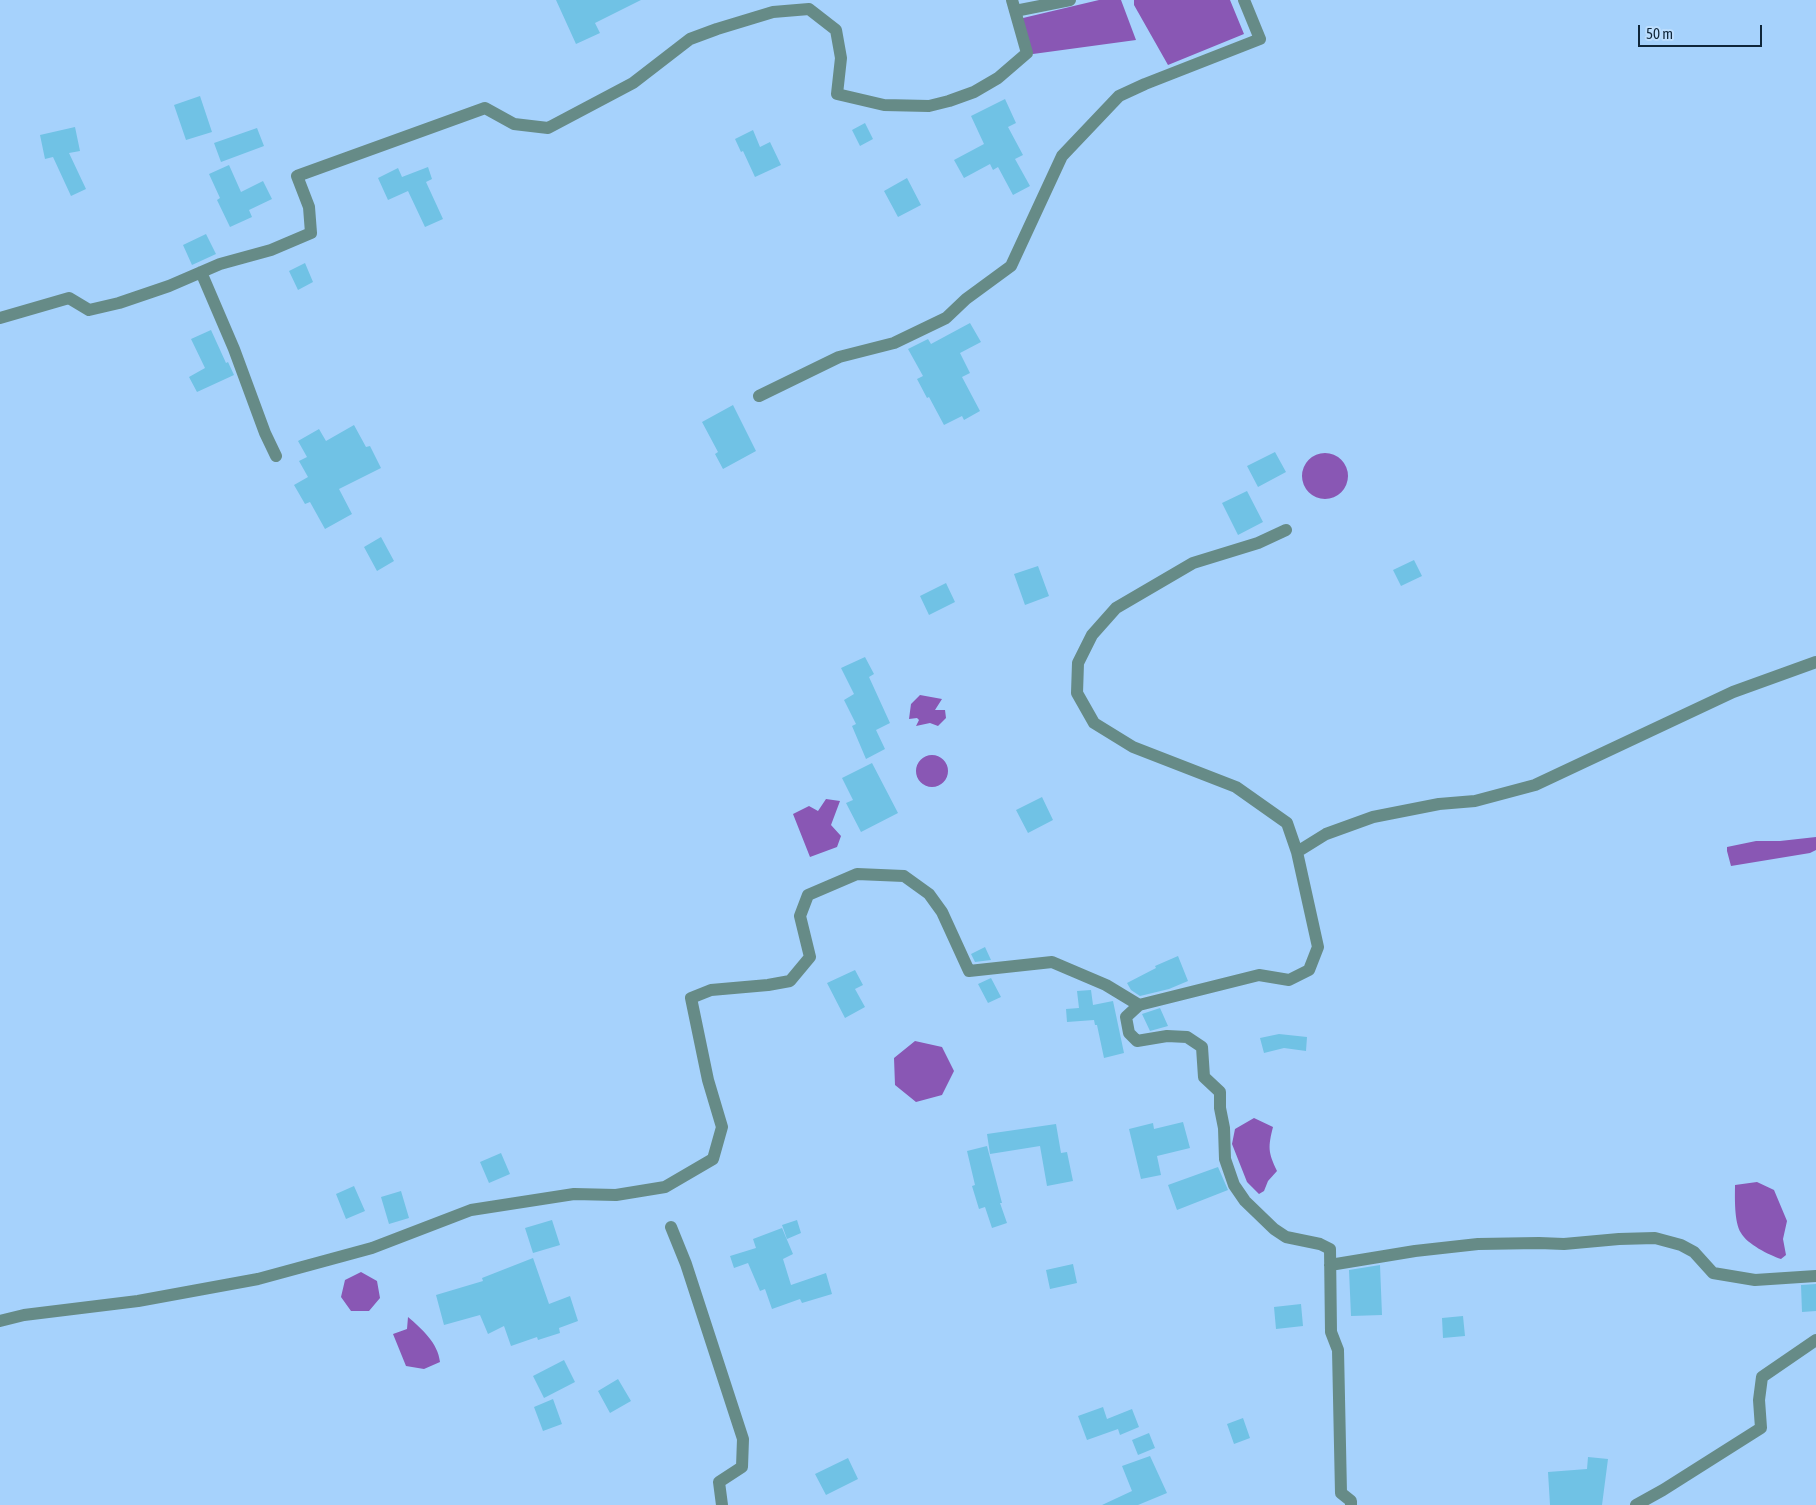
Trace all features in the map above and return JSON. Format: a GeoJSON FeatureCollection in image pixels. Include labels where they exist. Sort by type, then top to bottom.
{"type":"FeatureCollection","features":[{"type":"Feature","properties":{"kind":"street"},"geometry":{"type":"LineString","coordinates":[[0,318],[69,298],[89,310],[119,303],[169,286],[220,264],[271,250],[311,233],[309,207],[297,176],[485,108],[514,124],[548,128],[633,83],[690,39],[774,12],[809,9],[836,30],[842,58],[837,94],[884,105],[929,106],[949,102],[974,92],[998,78],[1027,53],[1014,5],[1070,0]]}},
{"type":"Feature","properties":{"kind":"street"},"geometry":{"type":"LineString","coordinates":[[759,396],[839,357],[894,343],[946,318],[966,299],[1011,266],[1062,156],[1119,96],[1260,39],[1244,0]]}},
{"type":"Feature","properties":{"kind":"street"},"geometry":{"type":"LineString","coordinates":[[201,272],[234,349],[265,434],[276,456]]}},
{"type":"Feature","properties":{"kind":"street"},"geometry":{"type":"LineString","coordinates":[[1286,530],[1258,543],[1194,562],[1116,608],[1092,635],[1078,663],[1077,693],[1094,723],[1132,747],[1236,787],[1287,823],[1297,852],[1318,947],[1309,970],[1289,980],[1259,975],[1139,1005],[1126,1017],[1129,1033],[1137,1041],[1167,1036],[1187,1037],[1202,1047],[1204,1077],[1220,1092],[1220,1108],[1224,1128],[1224,1159],[1234,1185],[1245,1201],[1274,1229],[1286,1237],[1320,1244],[1330,1249],[1332,1332],[1338,1350],[1341,1493],[1351,1501],[1351,1505]]}},
{"type":"Feature","properties":{"kind":"street"},"geometry":{"type":"LineString","coordinates":[[1297,852],[1326,834],[1373,818],[1439,804],[1475,802],[1535,785],[1733,692],[1816,662]]}},
{"type":"Feature","properties":{"kind":"street"},"geometry":{"type":"LineString","coordinates":[[0,1321],[24,1315],[138,1301],[258,1279],[372,1248],[471,1210],[574,1194],[616,1195],[664,1187],[713,1160],[722,1127],[708,1080],[691,998],[712,990],[768,985],[790,980],[810,957],[800,916],[808,895],[857,874],[904,876],[929,894],[942,912],[969,971],[1052,962],[1075,970],[1106,985],[1139,1005]]}},
{"type":"Feature","properties":{"kind":"street"},"geometry":{"type":"LineString","coordinates":[[671,1227],[686,1264],[743,1439],[742,1467],[719,1482],[722,1505]]}},
{"type":"Feature","properties":{"kind":"street"},"geometry":{"type":"LineString","coordinates":[[1330,1264],[1478,1244],[1564,1244],[1655,1238],[1694,1252],[1713,1273],[1755,1280],[1816,1276]]}},
{"type":"Feature","properties":{"kind":"street"},"geometry":{"type":"LineString","coordinates":[[1636,1505],[1664,1490],[1761,1428],[1759,1400],[1762,1378],[1816,1340]]}},
{"type":"Feature","properties":{"kind":"shaded area"},"geometry":{"type":"Polygon","coordinates":[[[1099,0],[1121,0],[1136,40],[1033,54],[1021,27],[1023,18],[1099,0]]]}},
{"type":"Feature","properties":{"kind":"shaded area"},"geometry":{"type":"Polygon","coordinates":[[[1134,0],[1230,0],[1244,34],[1168,65],[1134,5],[1134,0]]]}},
{"type":"Feature","properties":{"kind":"shaded area"},"geometry":{"type":"Polygon","coordinates":[[[1320,453],[1330,453],[1344,463],[1348,476],[1344,489],[1338,495],[1330,499],[1320,499],[1306,489],[1302,481],[1302,471],[1312,457],[1320,453]]]}},
{"type":"Feature","properties":{"kind":"shaded area"},"geometry":{"type":"Polygon","coordinates":[[[920,695],[942,699],[935,710],[945,710],[946,718],[938,726],[930,723],[916,726],[919,720],[917,718],[909,719],[911,704],[920,695]]]}},
{"type":"Feature","properties":{"kind":"shaded area"},"geometry":{"type":"Polygon","coordinates":[[[932,755],[938,756],[943,760],[947,765],[947,777],[943,782],[938,786],[932,787],[926,786],[921,782],[917,777],[916,771],[917,765],[921,760],[926,756],[932,755]]]}},
{"type":"Feature","properties":{"kind":"shaded area"},"geometry":{"type":"Polygon","coordinates":[[[826,799],[840,801],[831,825],[841,836],[837,847],[810,857],[793,814],[809,806],[818,811],[826,799]]]}},
{"type":"Feature","properties":{"kind":"shaded area"},"geometry":{"type":"Polygon","coordinates":[[[1816,837],[1816,850],[1810,853],[1731,866],[1727,851],[1727,847],[1756,841],[1780,841],[1816,837]]]}},
{"type":"Feature","properties":{"kind":"shaded area"},"geometry":{"type":"Polygon","coordinates":[[[915,1041],[942,1047],[954,1071],[942,1095],[916,1102],[895,1085],[894,1058],[915,1041]]]}},
{"type":"Feature","properties":{"kind":"shaded area"},"geometry":{"type":"Polygon","coordinates":[[[1254,1118],[1273,1127],[1270,1149],[1277,1171],[1268,1181],[1264,1191],[1259,1194],[1247,1182],[1232,1144],[1235,1129],[1254,1118]]]}},
{"type":"Feature","properties":{"kind":"shaded area"},"geometry":{"type":"Polygon","coordinates":[[[1757,1182],[1774,1190],[1787,1221],[1783,1239],[1786,1255],[1781,1259],[1753,1245],[1741,1233],[1737,1223],[1735,1185],[1757,1182]]]}},
{"type":"Feature","properties":{"kind":"shaded area"},"geometry":{"type":"Polygon","coordinates":[[[361,1272],[377,1281],[380,1298],[369,1311],[351,1311],[341,1297],[345,1280],[361,1272]]]}},
{"type":"Feature","properties":{"kind":"shaded area"},"geometry":{"type":"Polygon","coordinates":[[[408,1317],[433,1343],[440,1362],[424,1369],[406,1366],[393,1334],[407,1329],[408,1317]]]}},
{"type":"Feature","properties":{"kind":"building"},"geometry":{"type":"Polygon","coordinates":[[[556,0],[641,0],[595,23],[600,33],[576,44],[556,0]]]}},
{"type":"Feature","properties":{"kind":"building"},"geometry":{"type":"Polygon","coordinates":[[[200,96],[212,132],[186,140],[174,105],[200,96]]]}},
{"type":"Feature","properties":{"kind":"building"},"geometry":{"type":"Polygon","coordinates":[[[1005,99],[1016,123],[1008,127],[1023,155],[1015,159],[1030,186],[1013,195],[998,167],[993,170],[990,164],[964,178],[954,160],[984,144],[971,116],[1005,99]]]}},
{"type":"Feature","properties":{"kind":"building"},"geometry":{"type":"Polygon","coordinates":[[[865,123],[873,139],[860,146],[852,130],[865,123]]]}},
{"type":"Feature","properties":{"kind":"building"},"geometry":{"type":"Polygon","coordinates":[[[75,127],[80,151],[69,153],[86,189],[71,196],[53,157],[45,159],[40,135],[75,127]]]}},
{"type":"Feature","properties":{"kind":"building"},"geometry":{"type":"Polygon","coordinates":[[[257,128],[264,146],[221,162],[214,143],[257,128]]]}},
{"type":"Feature","properties":{"kind":"building"},"geometry":{"type":"Polygon","coordinates":[[[753,130],[760,147],[770,142],[781,165],[755,177],[735,139],[753,130]]]}},
{"type":"Feature","properties":{"kind":"building"},"geometry":{"type":"Polygon","coordinates":[[[229,165],[241,192],[263,181],[272,199],[249,210],[252,217],[230,227],[217,200],[220,198],[209,174],[229,165]]]}},
{"type":"Feature","properties":{"kind":"building"},"geometry":{"type":"Polygon","coordinates":[[[428,167],[432,179],[426,182],[443,219],[425,227],[408,191],[388,200],[378,178],[398,168],[402,177],[428,167]]]}},
{"type":"Feature","properties":{"kind":"building"},"geometry":{"type":"Polygon","coordinates":[[[907,178],[921,205],[898,217],[884,191],[907,178]]]}},
{"type":"Feature","properties":{"kind":"building"},"geometry":{"type":"Polygon","coordinates":[[[206,234],[216,254],[192,265],[183,245],[206,234]]]}},
{"type":"Feature","properties":{"kind":"building"},"geometry":{"type":"Polygon","coordinates":[[[305,263],[313,282],[298,290],[289,271],[305,263]]]}},
{"type":"Feature","properties":{"kind":"building"},"geometry":{"type":"Polygon","coordinates":[[[970,323],[981,342],[960,353],[970,373],[962,377],[980,411],[964,420],[962,416],[944,425],[917,379],[923,376],[908,349],[928,339],[931,344],[970,323]]]}},
{"type":"Feature","properties":{"kind":"building"},"geometry":{"type":"Polygon","coordinates":[[[211,330],[226,363],[228,362],[234,375],[197,392],[189,377],[205,368],[191,339],[211,330]]]}},
{"type":"Feature","properties":{"kind":"building"},"geometry":{"type":"Polygon","coordinates":[[[733,405],[756,451],[723,469],[715,454],[718,452],[702,422],[733,405]]]}},
{"type":"Feature","properties":{"kind":"building"},"geometry":{"type":"Polygon","coordinates":[[[354,425],[366,447],[370,446],[381,468],[339,489],[352,514],[325,529],[310,502],[305,504],[294,485],[308,477],[299,461],[307,457],[298,441],[319,429],[326,441],[354,425]]]}},
{"type":"Feature","properties":{"kind":"building"},"geometry":{"type":"Polygon","coordinates":[[[1275,452],[1286,472],[1258,487],[1247,466],[1275,452]]]}},
{"type":"Feature","properties":{"kind":"building"},"geometry":{"type":"Polygon","coordinates":[[[1247,491],[1263,522],[1238,535],[1222,503],[1247,491]]]}},
{"type":"Feature","properties":{"kind":"building"},"geometry":{"type":"Polygon","coordinates":[[[381,537],[394,561],[377,571],[364,547],[381,537]]]}},
{"type":"Feature","properties":{"kind":"building"},"geometry":{"type":"Polygon","coordinates":[[[1414,560],[1422,576],[1401,586],[1393,570],[1414,560]]]}},
{"type":"Feature","properties":{"kind":"building"},"geometry":{"type":"Polygon","coordinates":[[[1038,566],[1049,596],[1025,605],[1014,574],[1038,566]]]}},
{"type":"Feature","properties":{"kind":"building"},"geometry":{"type":"Polygon","coordinates":[[[946,583],[955,602],[929,615],[920,596],[946,583]]]}},
{"type":"Feature","properties":{"kind":"building"},"geometry":{"type":"Polygon","coordinates":[[[865,657],[874,674],[869,677],[890,723],[876,730],[885,749],[866,759],[852,726],[856,724],[844,700],[854,694],[841,668],[865,657]]]}},
{"type":"Feature","properties":{"kind":"building"},"geometry":{"type":"Polygon","coordinates":[[[872,763],[898,813],[861,832],[846,803],[853,800],[842,778],[872,763]]]}},
{"type":"Feature","properties":{"kind":"building"},"geometry":{"type":"Polygon","coordinates":[[[1042,797],[1053,820],[1028,833],[1016,810],[1042,797]]]}},
{"type":"Feature","properties":{"kind":"building"},"geometry":{"type":"Polygon","coordinates":[[[985,947],[991,960],[975,962],[971,954],[985,947]]]}},
{"type":"Feature","properties":{"kind":"building"},"geometry":{"type":"Polygon","coordinates":[[[1178,956],[1188,981],[1169,989],[1140,996],[1131,990],[1127,983],[1156,968],[1155,966],[1178,956]]]}},
{"type":"Feature","properties":{"kind":"building"},"geometry":{"type":"Polygon","coordinates":[[[855,970],[863,985],[855,989],[865,1007],[845,1018],[827,983],[855,970]]]}},
{"type":"Feature","properties":{"kind":"building"},"geometry":{"type":"Polygon","coordinates":[[[991,978],[1001,997],[988,1003],[978,984],[991,978]]]}},
{"type":"Feature","properties":{"kind":"building"},"geometry":{"type":"Polygon","coordinates":[[[1091,990],[1093,1005],[1113,1001],[1124,1053],[1104,1058],[1097,1025],[1095,1025],[1094,1020],[1067,1022],[1066,1009],[1079,1008],[1077,991],[1091,990]]]}},
{"type":"Feature","properties":{"kind":"building"},"geometry":{"type":"Polygon","coordinates":[[[1160,1008],[1168,1026],[1150,1031],[1142,1014],[1160,1008]]]}},
{"type":"Feature","properties":{"kind":"building"},"geometry":{"type":"Polygon","coordinates":[[[1279,1034],[1307,1037],[1306,1051],[1284,1048],[1264,1053],[1260,1038],[1279,1034]]]}},
{"type":"Feature","properties":{"kind":"building"},"geometry":{"type":"Polygon","coordinates":[[[1183,1122],[1190,1148],[1157,1156],[1161,1175],[1141,1179],[1129,1129],[1153,1123],[1154,1129],[1183,1122]]]}},
{"type":"Feature","properties":{"kind":"building"},"geometry":{"type":"Polygon","coordinates":[[[1056,1124],[1061,1153],[1067,1152],[1073,1181],[1047,1186],[1040,1146],[990,1154],[987,1134],[1056,1124]]]}},
{"type":"Feature","properties":{"kind":"building"},"geometry":{"type":"Polygon","coordinates":[[[987,1146],[1002,1203],[1000,1203],[1007,1223],[992,1228],[985,1207],[979,1209],[972,1186],[975,1185],[967,1151],[987,1146]]]}},
{"type":"Feature","properties":{"kind":"building"},"geometry":{"type":"Polygon","coordinates":[[[501,1153],[510,1174],[489,1183],[480,1162],[501,1153]]]}},
{"type":"Feature","properties":{"kind":"building"},"geometry":{"type":"Polygon","coordinates":[[[1218,1167],[1228,1190],[1177,1210],[1168,1185],[1218,1167]]]}},
{"type":"Feature","properties":{"kind":"building"},"geometry":{"type":"Polygon","coordinates":[[[354,1186],[365,1211],[346,1219],[336,1194],[354,1186]]]}},
{"type":"Feature","properties":{"kind":"building"},"geometry":{"type":"Polygon","coordinates":[[[401,1191],[409,1218],[389,1224],[381,1197],[401,1191]]]}},
{"type":"Feature","properties":{"kind":"building"},"geometry":{"type":"Polygon","coordinates":[[[552,1220],[560,1245],[533,1253],[525,1228],[552,1220]]]}},
{"type":"Feature","properties":{"kind":"building"},"geometry":{"type":"Polygon","coordinates":[[[797,1220],[801,1233],[787,1239],[782,1225],[797,1220]]]}},
{"type":"Feature","properties":{"kind":"building"},"geometry":{"type":"Polygon","coordinates":[[[782,1228],[793,1254],[783,1259],[791,1285],[826,1273],[832,1294],[802,1303],[800,1299],[772,1309],[765,1289],[760,1291],[748,1263],[734,1268],[730,1256],[756,1248],[753,1239],[782,1228]]]}},
{"type":"Feature","properties":{"kind":"building"},"geometry":{"type":"Polygon","coordinates":[[[533,1258],[549,1304],[570,1296],[578,1321],[559,1328],[560,1333],[538,1340],[537,1337],[511,1346],[504,1326],[488,1334],[480,1315],[444,1325],[436,1295],[483,1281],[482,1278],[533,1258]]]}},
{"type":"Feature","properties":{"kind":"building"},"geometry":{"type":"Polygon","coordinates":[[[1073,1264],[1077,1283],[1050,1289],[1046,1270],[1073,1264]]]}},
{"type":"Feature","properties":{"kind":"building"},"geometry":{"type":"Polygon","coordinates":[[[1380,1265],[1382,1315],[1351,1316],[1349,1270],[1380,1265]]]}},
{"type":"Feature","properties":{"kind":"building"},"geometry":{"type":"Polygon","coordinates":[[[1816,1284],[1816,1311],[1802,1312],[1801,1285],[1816,1284]]]}},
{"type":"Feature","properties":{"kind":"building"},"geometry":{"type":"Polygon","coordinates":[[[1301,1304],[1303,1326],[1276,1329],[1274,1307],[1301,1304]]]}},
{"type":"Feature","properties":{"kind":"building"},"geometry":{"type":"Polygon","coordinates":[[[1463,1316],[1465,1336],[1443,1338],[1442,1318],[1463,1316]]]}},
{"type":"Feature","properties":{"kind":"building"},"geometry":{"type":"Polygon","coordinates":[[[564,1360],[575,1382],[544,1398],[533,1376],[564,1360]]]}},
{"type":"Feature","properties":{"kind":"building"},"geometry":{"type":"Polygon","coordinates":[[[618,1379],[631,1401],[610,1413],[598,1391],[618,1379]]]}},
{"type":"Feature","properties":{"kind":"building"},"geometry":{"type":"Polygon","coordinates":[[[553,1399],[562,1424],[543,1431],[534,1407],[553,1399]]]}},
{"type":"Feature","properties":{"kind":"building"},"geometry":{"type":"Polygon","coordinates":[[[1103,1407],[1107,1419],[1132,1409],[1139,1427],[1120,1435],[1118,1429],[1087,1440],[1078,1416],[1103,1407]]]}},
{"type":"Feature","properties":{"kind":"building"},"geometry":{"type":"Polygon","coordinates":[[[1243,1418],[1250,1438],[1234,1444],[1227,1424],[1243,1418]]]}},
{"type":"Feature","properties":{"kind":"building"},"geometry":{"type":"Polygon","coordinates":[[[1149,1433],[1155,1448],[1138,1455],[1132,1440],[1149,1433]]]}},
{"type":"Feature","properties":{"kind":"building"},"geometry":{"type":"Polygon","coordinates":[[[1150,1456],[1167,1493],[1138,1505],[1102,1505],[1132,1491],[1122,1466],[1150,1456]]]}},
{"type":"Feature","properties":{"kind":"building"},"geometry":{"type":"Polygon","coordinates":[[[1588,1457],[1608,1459],[1602,1505],[1550,1505],[1548,1472],[1587,1469],[1588,1457]]]}},
{"type":"Feature","properties":{"kind":"building"},"geometry":{"type":"Polygon","coordinates":[[[848,1458],[858,1479],[826,1495],[815,1474],[848,1458]]]}}]}
